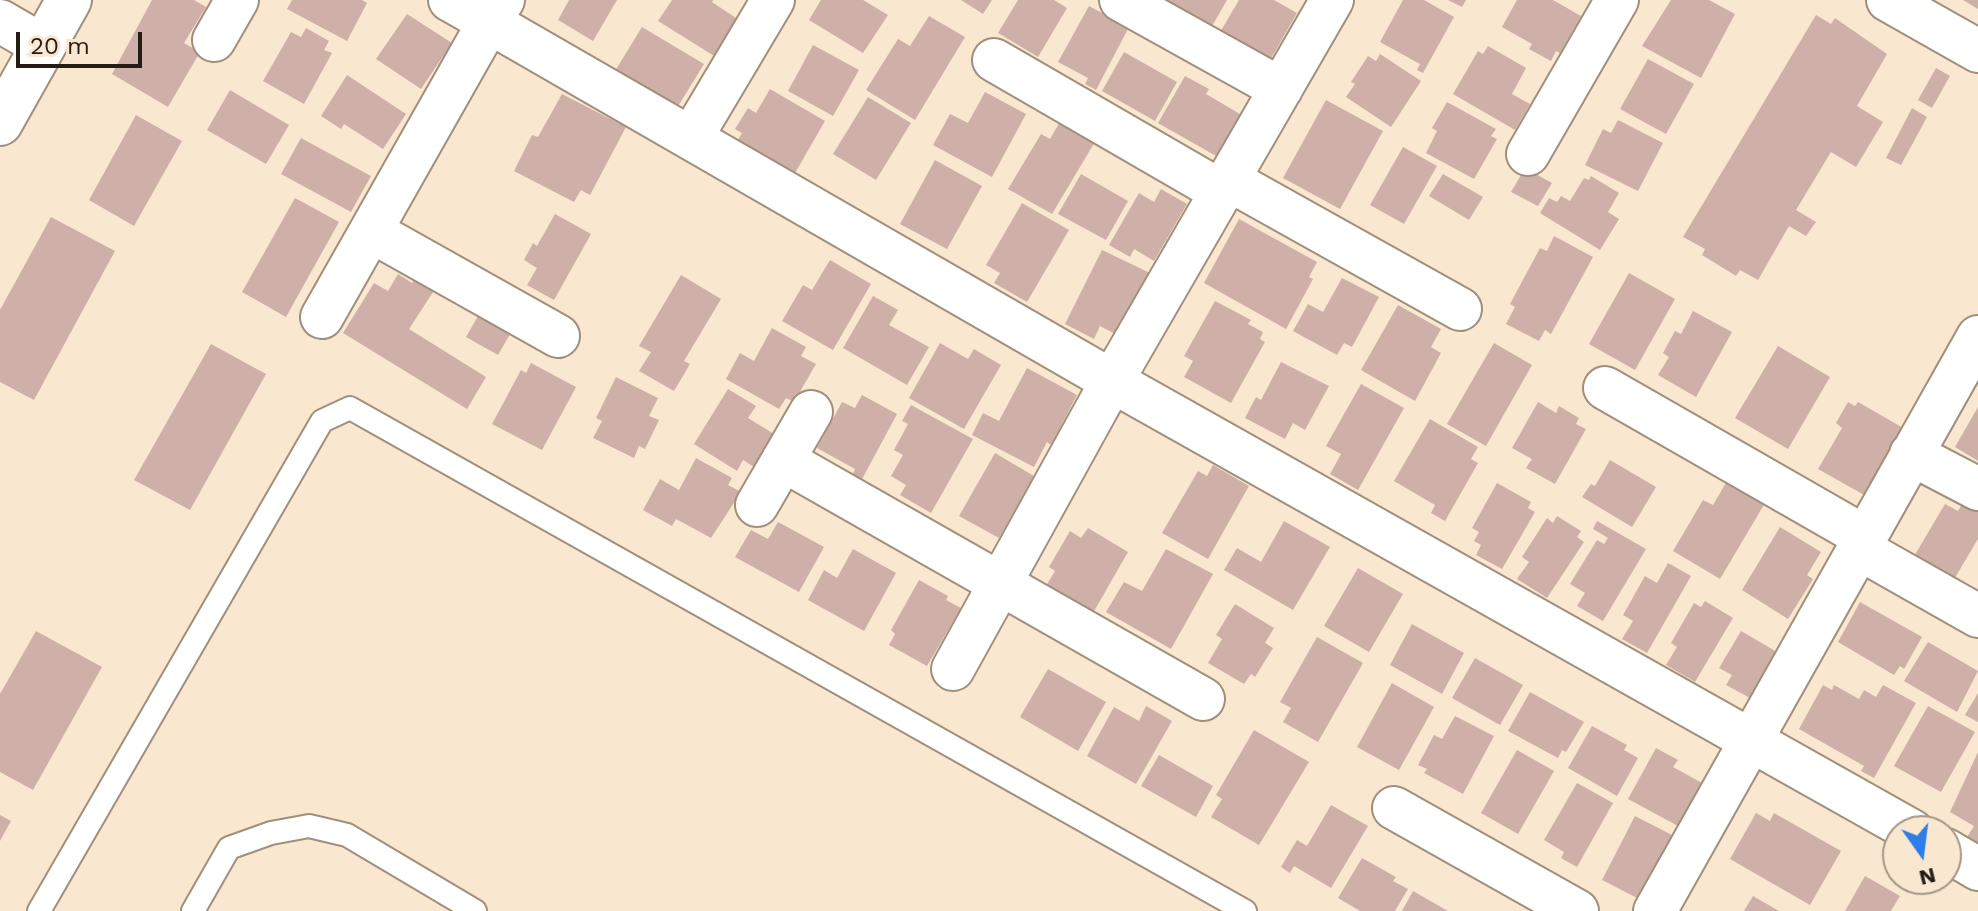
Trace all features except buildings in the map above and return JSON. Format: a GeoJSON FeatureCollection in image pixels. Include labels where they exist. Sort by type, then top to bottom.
{"type":"FeatureCollection","features":[{"type":"Feature","properties":{"kind":"street"},"geometry":{"type":"LineString","coordinates":[[0,123],[69,0]]}},
{"type":"Feature","properties":{"kind":"street"},"geometry":{"type":"LineString","coordinates":[[214,40],[237,0]]}},
{"type":"Feature","properties":{"kind":"street"},"geometry":{"type":"LineString","coordinates":[[450,0],[496,11],[691,138],[1112,381],[1884,815]]}},
{"type":"Feature","properties":{"kind":"street"},"geometry":{"type":"LineString","coordinates":[[691,138],[773,0]]}},
{"type":"Feature","properties":{"kind":"street"},"geometry":{"type":"LineString","coordinates":[[1121,0],[1281,89]]}},
{"type":"Feature","properties":{"kind":"street"},"geometry":{"type":"LineString","coordinates":[[953,669],[1112,381],[1332,0]]}},
{"type":"Feature","properties":{"kind":"street"},"geometry":{"type":"LineString","coordinates":[[1528,154],[1617,0]]}},
{"type":"Feature","properties":{"kind":"street"},"geometry":{"type":"LineString","coordinates":[[1888,0],[1978,51]]}},
{"type":"Feature","properties":{"kind":"street"},"geometry":{"type":"LineString","coordinates":[[322,317],[496,11]]}},
{"type":"Feature","properties":{"kind":"street"},"geometry":{"type":"LineString","coordinates":[[0,21],[43,46]]}},
{"type":"Feature","properties":{"kind":"street"},"geometry":{"type":"LineString","coordinates":[[994,60],[1460,309]]}},
{"type":"Feature","properties":{"kind":"street"},"geometry":{"type":"LineString","coordinates":[[371,231],[558,336]]}},
{"type":"Feature","properties":{"kind":"street"},"geometry":{"type":"LineString","coordinates":[[1655,911],[1977,340]]}},
{"type":"Feature","properties":{"kind":"street"},"geometry":{"type":"LineString","coordinates":[[1605,388],[1978,616]]}},
{"type":"Feature","properties":{"kind":"street"},"geometry":{"type":"LineString","coordinates":[[757,505],[811,412]]}},
{"type":"Feature","properties":{"kind":"street"},"geometry":{"type":"LineString","coordinates":[[1911,454],[1978,489]]}},
{"type":"Feature","properties":{"kind":"street"},"geometry":{"type":"LineString","coordinates":[[783,460],[1203,699]]}},
{"type":"Feature","properties":{"kind":"street"},"geometry":{"type":"LineString","coordinates":[[1394,808],[1577,911]]}},
{"type":"Feature","properties":{"kind":"lane"},"geometry":{"type":"LineString","coordinates":[[39,911],[322,421],[350,408],[1245,911]]}},
{"type":"Feature","properties":{"kind":"lane"},"geometry":{"type":"LineString","coordinates":[[193,911],[229,848],[271,833],[309,826],[347,835],[475,911]]}}]}
